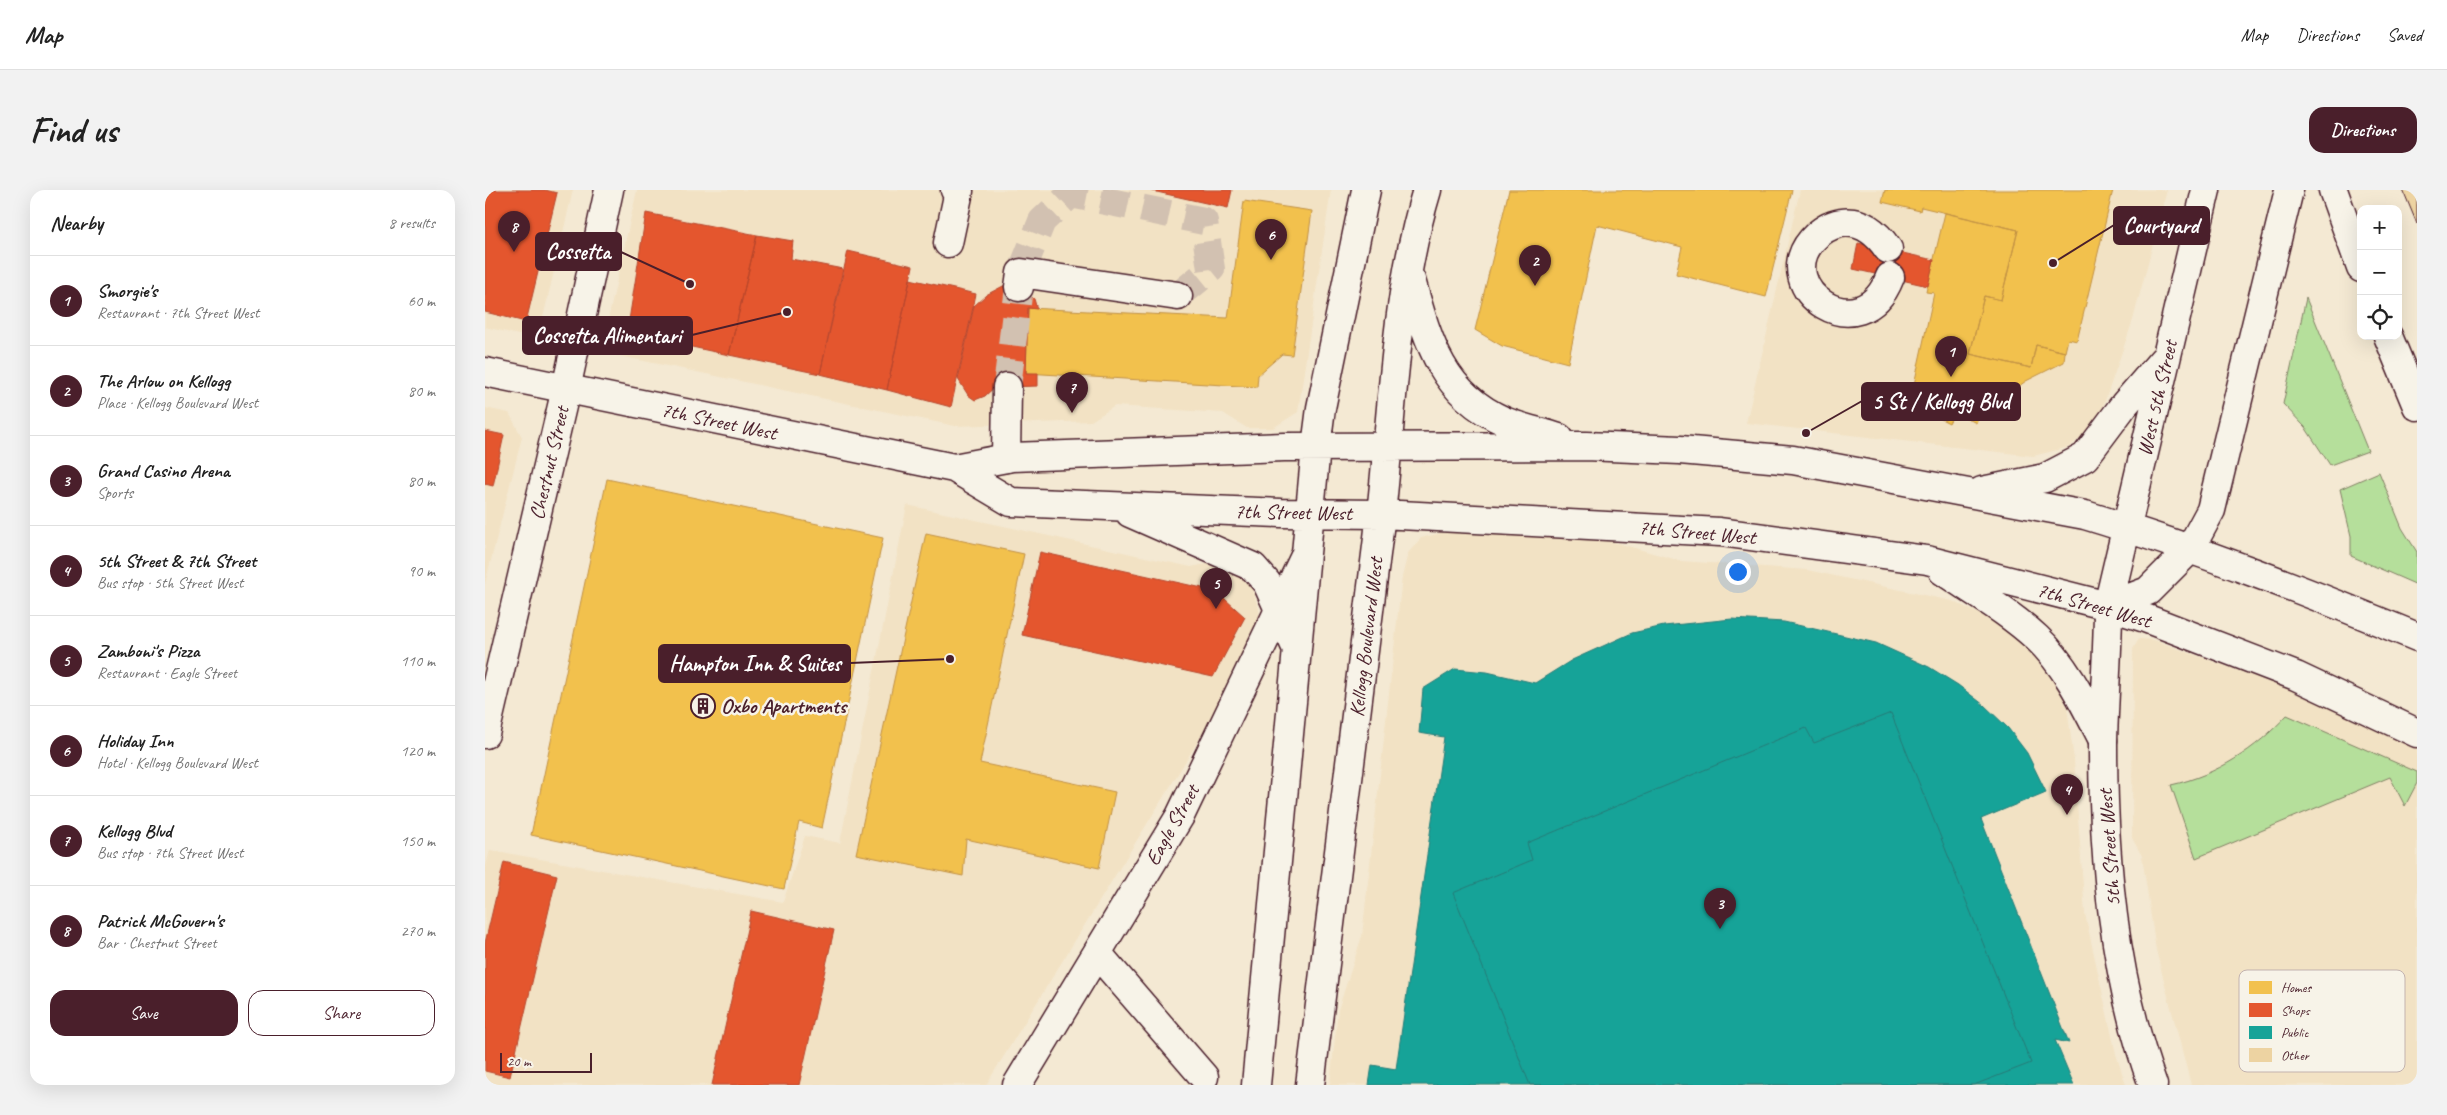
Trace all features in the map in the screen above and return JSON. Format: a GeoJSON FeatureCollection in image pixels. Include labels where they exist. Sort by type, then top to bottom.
{"type":"FeatureCollection","features":[{"type":"Feature","properties":{"kind":"main road","name":"Chestnut Street"},"geometry":{"type":"LineString","coordinates":[[485,734],[566,389],[609,190]]}},
{"type":"Feature","properties":{"kind":"main road"},"geometry":{"type":"LineString","coordinates":[[948,243],[959,191],[955,190]]}},
{"type":"Feature","properties":{"kind":"main road"},"geometry":{"type":"LineString","coordinates":[[1256,1085],[1316,447],[1321,408],[1366,190]]}},
{"type":"Feature","properties":{"kind":"main road","name":"Kellogg Boulevard West"},"geometry":{"type":"LineString","coordinates":[[1310,1085],[1381,514],[1388,448],[1391,391],[1415,229],[1427,190]]}},
{"type":"Feature","properties":{"kind":"main road","name":"West 5th Street"},"geometry":{"type":"LineString","coordinates":[[2108,606],[2128,528],[2165,357],[2206,190]]}},
{"type":"Feature","properties":{"kind":"main road"},"geometry":{"type":"LineString","coordinates":[[2108,606],[2147,591],[2190,549],[2211,510],[2289,190]]}},
{"type":"Feature","properties":{"kind":"main road"},"geometry":{"type":"LineString","coordinates":[[2333,190],[2357,257]]}},
{"type":"Feature","properties":{"kind":"main road"},"geometry":{"type":"LineString","coordinates":[[1888,250],[1881,238],[1870,229],[1857,224],[1843,223],[1829,226],[1817,234],[1807,245],[1802,260],[1802,275],[1808,290],[1817,302],[1830,310],[1846,312],[1861,311],[1874,303],[1885,292],[1890,278]]}},
{"type":"Feature","properties":{"kind":"main road"},"geometry":{"type":"LineString","coordinates":[[1409,271],[1425,332],[1441,367],[1459,391],[1476,406],[1505,421],[1586,446]]}},
{"type":"Feature","properties":{"kind":"main road"},"geometry":{"type":"LineString","coordinates":[[1019,287],[1021,273],[1177,296]]}},
{"type":"Feature","properties":{"kind":"main road"},"geometry":{"type":"LineString","coordinates":[[2390,340],[2417,406]]}},
{"type":"Feature","properties":{"kind":"main road"},"geometry":{"type":"LineString","coordinates":[[1967,494],[2045,478],[2085,457],[2124,405],[2165,357]]}},
{"type":"Feature","properties":{"kind":"main road","name":"7th Street West"},"geometry":{"type":"LineString","coordinates":[[485,372],[954,468],[1011,502],[1117,507],[1381,514],[1720,532],[1927,560],[2108,606],[2296,676],[2417,733]]}},
{"type":"Feature","properties":{"kind":"main road"},"geometry":{"type":"LineString","coordinates":[[1006,458],[1007,387]]}},
{"type":"Feature","properties":{"kind":"main road","name":"7th Street West"},"geometry":{"type":"LineString","coordinates":[[954,468],[1006,458],[1316,447],[1586,446],[1680,450],[1793,460],[1881,475],[1967,494],[2085,515],[2190,549],[2417,637]]}},
{"type":"Feature","properties":{"kind":"main road"},"geometry":{"type":"LineString","coordinates":[[1117,507],[1253,567],[1267,583],[1281,609],[1297,648]]}},
{"type":"Feature","properties":{"kind":"main road","name":"Eagle Street"},"geometry":{"type":"LineString","coordinates":[[1017,1085],[1180,816],[1306,554]]}},
{"type":"Feature","properties":{"kind":"main road"},"geometry":{"type":"LineString","coordinates":[[1927,560],[2011,617],[2037,639],[2080,696],[2103,740]]}},
{"type":"Feature","properties":{"kind":"main road","name":"5th Street West"},"geometry":{"type":"LineString","coordinates":[[2108,606],[2103,740],[2104,822],[2109,885],[2134,1022],[2153,1085]]}},
{"type":"Feature","properties":{"kind":"main road"},"geometry":{"type":"LineString","coordinates":[[1097,953],[1204,1077]]}},
{"type":"Feature","properties":{"kind":"shaded area"},"geometry":{"type":"Polygon","coordinates":[[[485,190],[573,190],[542,322],[523,336],[485,327],[485,190]]]}},
{"type":"Feature","properties":{"kind":"shaded area"},"geometry":{"type":"Polygon","coordinates":[[[637,190],[1331,190],[1298,412],[1273,428],[1247,428],[1223,413],[1115,406],[1091,421],[955,426],[615,355],[604,338],[637,190]]]}},
{"type":"Feature","properties":{"kind":"shaded area"},"geometry":{"type":"Polygon","coordinates":[[[1800,190],[2167,190],[2133,320],[2097,424],[2069,447],[2033,456],[1746,423],[1800,190]]]}},
{"type":"Feature","properties":{"kind":"shaded area"},"geometry":{"type":"Polygon","coordinates":[[[485,408],[509,413],[522,437],[485,584],[485,408]]]}},
{"type":"Feature","properties":{"kind":"shaded area"},"geometry":{"type":"Polygon","coordinates":[[[907,505],[1191,567],[1212,563],[1234,572],[1251,586],[1259,609],[1261,631],[1208,725],[986,1085],[485,1085],[485,870],[490,850],[783,902],[805,836],[840,843],[907,505]]]}},
{"type":"Feature","properties":{"kind":"shaded area"},"geometry":{"type":"Polygon","coordinates":[[[1449,531],[1592,536],[1681,561],[1807,570],[1952,601],[2008,627],[2039,654],[2054,676],[2067,707],[2074,760],[2085,914],[2116,1054],[2126,1085],[1330,1085],[1338,1010],[1362,936],[1402,577],[1408,553],[1421,538],[1449,531]]]}},
{"type":"Feature","properties":{"kind":"shaded area"},"geometry":{"type":"Polygon","coordinates":[[[2139,639],[2154,640],[2291,690],[2417,749],[2417,1085],[2191,1085],[2156,950],[2142,856],[2132,838],[2133,649],[2139,639]]]}},
{"type":"Feature","properties":{"kind":"green space"},"geometry":{"type":"Polygon","coordinates":[[[2306,298],[2368,451],[2330,465],[2305,427],[2283,404],[2306,298]]]}},
{"type":"Feature","properties":{"kind":"green space"},"geometry":{"type":"Polygon","coordinates":[[[2379,472],[2402,528],[2417,552],[2417,585],[2351,556],[2351,536],[2340,489],[2379,472]]]}},
{"type":"Feature","properties":{"kind":"green space"},"geometry":{"type":"Polygon","coordinates":[[[2287,715],[2417,772],[2417,783],[2405,806],[2390,777],[2196,858],[2171,785],[2204,775],[2235,759],[2262,739],[2287,715]]]}},
{"type":"Feature","properties":{"kind":"building: Homes"},"geometry":{"type":"Polygon","coordinates":[[[1509,190],[1792,190],[1766,297],[1676,274],[1682,247],[1597,225],[1568,363],[1502,346],[1475,330],[1509,190]]]}},
{"type":"Feature","properties":{"kind":"building: Homes"},"geometry":{"type":"Polygon","coordinates":[[[1885,190],[2113,190],[2077,341],[2068,339],[2065,352],[2036,345],[2031,368],[1970,354],[1984,296],[2001,300],[2018,230],[1921,207],[1920,211],[1882,202],[1885,190]]]}},
{"type":"Feature","properties":{"kind":"building: Homes"},"geometry":{"type":"Polygon","coordinates":[[[1244,201],[1312,211],[1292,355],[1282,354],[1258,375],[1257,387],[1026,373],[1028,308],[1228,318],[1244,201]]]}},
{"type":"Feature","properties":{"kind":"building: Homes"},"geometry":{"type":"Polygon","coordinates":[[[1945,213],[2018,230],[2001,300],[1984,296],[1970,354],[2031,368],[2036,345],[2065,352],[2064,362],[2026,381],[1991,406],[1984,401],[1976,423],[1955,412],[1949,423],[1910,403],[1934,293],[1926,292],[1945,213]]]}},
{"type":"Feature","properties":{"kind":"building: Homes","name":"Oxbo Apartments"},"geometry":{"type":"Polygon","coordinates":[[[607,479],[883,538],[822,828],[799,822],[784,889],[531,835],[607,479]]]}},
{"type":"Feature","properties":{"kind":"building: Homes"},"geometry":{"type":"Polygon","coordinates":[[[926,533],[1024,554],[980,763],[1115,792],[1099,868],[966,839],[963,876],[856,854],[926,533]]]}},
{"type":"Feature","properties":{"kind":"building: Shops"},"geometry":{"type":"Polygon","coordinates":[[[485,190],[545,190],[557,193],[526,322],[485,312],[485,190]]]}},
{"type":"Feature","properties":{"kind":"building: Shops"},"geometry":{"type":"Polygon","coordinates":[[[1148,190],[1232,190],[1228,208],[1148,190]]]}},
{"type":"Feature","properties":{"kind":"building: Shops"},"geometry":{"type":"Polygon","coordinates":[[[646,213],[757,235],[729,355],[627,333],[646,213]]]}},
{"type":"Feature","properties":{"kind":"building: Shops"},"geometry":{"type":"Polygon","coordinates":[[[757,235],[793,241],[791,259],[843,269],[820,374],[729,355],[757,235]]]}},
{"type":"Feature","properties":{"kind":"building: Shops"},"geometry":{"type":"Polygon","coordinates":[[[1858,243],[1934,260],[1928,286],[1853,269],[1858,243]]]}},
{"type":"Feature","properties":{"kind":"building: Shops"},"geometry":{"type":"Polygon","coordinates":[[[848,251],[913,266],[887,390],[820,374],[848,251]]]}},
{"type":"Feature","properties":{"kind":"building: Shops"},"geometry":{"type":"Polygon","coordinates":[[[910,279],[976,294],[951,407],[887,390],[910,279]]]}},
{"type":"Feature","properties":{"kind":"building: Shops"},"geometry":{"type":"Polygon","coordinates":[[[1007,284],[1019,287],[1034,299],[1037,309],[1028,308],[1026,373],[1038,373],[1038,386],[1007,387],[999,383],[985,396],[975,400],[968,395],[958,379],[974,306],[986,295],[1007,284]]]}},
{"type":"Feature","properties":{"kind":"building: Shops"},"geometry":{"type":"Polygon","coordinates":[[[485,431],[504,435],[493,486],[485,484],[485,431]]]}},
{"type":"Feature","properties":{"kind":"building: Shops"},"geometry":{"type":"Polygon","coordinates":[[[1040,552],[1216,591],[1245,617],[1213,677],[1022,635],[1040,552]]]}},
{"type":"Feature","properties":{"kind":"building: Shops"},"geometry":{"type":"Polygon","coordinates":[[[504,862],[557,875],[510,1077],[485,1071],[485,943],[504,862]]]}},
{"type":"Feature","properties":{"kind":"building: Shops"},"geometry":{"type":"Polygon","coordinates":[[[751,911],[834,930],[799,1085],[712,1085],[751,911]]]}},
{"type":"Feature","properties":{"kind":"building: Public"},"geometry":{"type":"Polygon","coordinates":[[[1732,619],[1784,622],[1876,643],[1929,667],[1958,685],[1984,705],[2008,728],[2027,753],[2046,792],[1981,819],[2069,1043],[2055,1040],[2074,1085],[1369,1085],[1372,1065],[1396,1069],[1444,737],[1419,733],[1423,689],[1455,669],[1487,672],[1535,683],[1572,660],[1632,633],[1664,626],[1732,619]]]}},
{"type":"Feature","properties":{"kind":"building: Public"},"geometry":{"type":"Polygon","coordinates":[[[1891,713],[2031,1063],[1974,1085],[1530,1085],[1453,893],[1532,860],[1527,843],[1806,728],[1814,743],[1891,713]]]}},
{"type":"Feature","properties":{"kind":"building: Other"},"geometry":{"type":"Polygon","coordinates":[[[2403,190],[2417,190],[2417,224],[2403,190]]]}},
{"type":"Feature","properties":{"kind":"tunnel"},"geometry":{"type":"LineString","coordinates":[[1021,273],[1042,221],[1071,194],[1204,221],[1211,269],[1178,296]]}},
{"type":"Feature","properties":{"kind":"tunnel"},"geometry":{"type":"LineString","coordinates":[[1007,387],[1019,287]]}},
{"type":"Feature","properties":{"kind":"place","name":"Patrick McGovern's"},"geometry":{"type":"Point","coordinates":[514,252]}},
{"type":"Feature","properties":{"kind":"place","name":"Holiday Inn"},"geometry":{"type":"Point","coordinates":[1271,260]}},
{"type":"Feature","properties":{"kind":"place","name":"Courtyard"},"geometry":{"type":"Point","coordinates":[2053,263]}},
{"type":"Feature","properties":{"kind":"place","name":"Cossetta"},"geometry":{"type":"Point","coordinates":[690,284]}},
{"type":"Feature","properties":{"kind":"place","name":"The Arlow on Kellogg"},"geometry":{"type":"Point","coordinates":[1535,286]}},
{"type":"Feature","properties":{"kind":"place","name":"Cossetta Alimentari"},"geometry":{"type":"Point","coordinates":[787,312]}},
{"type":"Feature","properties":{"kind":"place","name":"Smorgie's"},"geometry":{"type":"Point","coordinates":[1951,377]}},
{"type":"Feature","properties":{"kind":"place","name":"Kellogg Blvd"},"geometry":{"type":"Point","coordinates":[1072,413]}},
{"type":"Feature","properties":{"kind":"place","name":"5 St / Kellogg Blvd"},"geometry":{"type":"Point","coordinates":[1806,433]}},
{"type":"Feature","properties":{"kind":"place","name":"Zamboni's Pizza"},"geometry":{"type":"Point","coordinates":[1216,609]}},
{"type":"Feature","properties":{"kind":"place","name":"Hampton Inn & Suites"},"geometry":{"type":"Point","coordinates":[950,659]}},
{"type":"Feature","properties":{"kind":"place","name":"Oxbo Apartments"},"geometry":{"type":"Point","coordinates":[703,706]}},
{"type":"Feature","properties":{"kind":"place","name":"5th Street & 7th Street"},"geometry":{"type":"Point","coordinates":[2067,815]}},
{"type":"Feature","properties":{"kind":"place","name":"Grand Casino Arena"},"geometry":{"type":"Point","coordinates":[1720,929]}}]}
